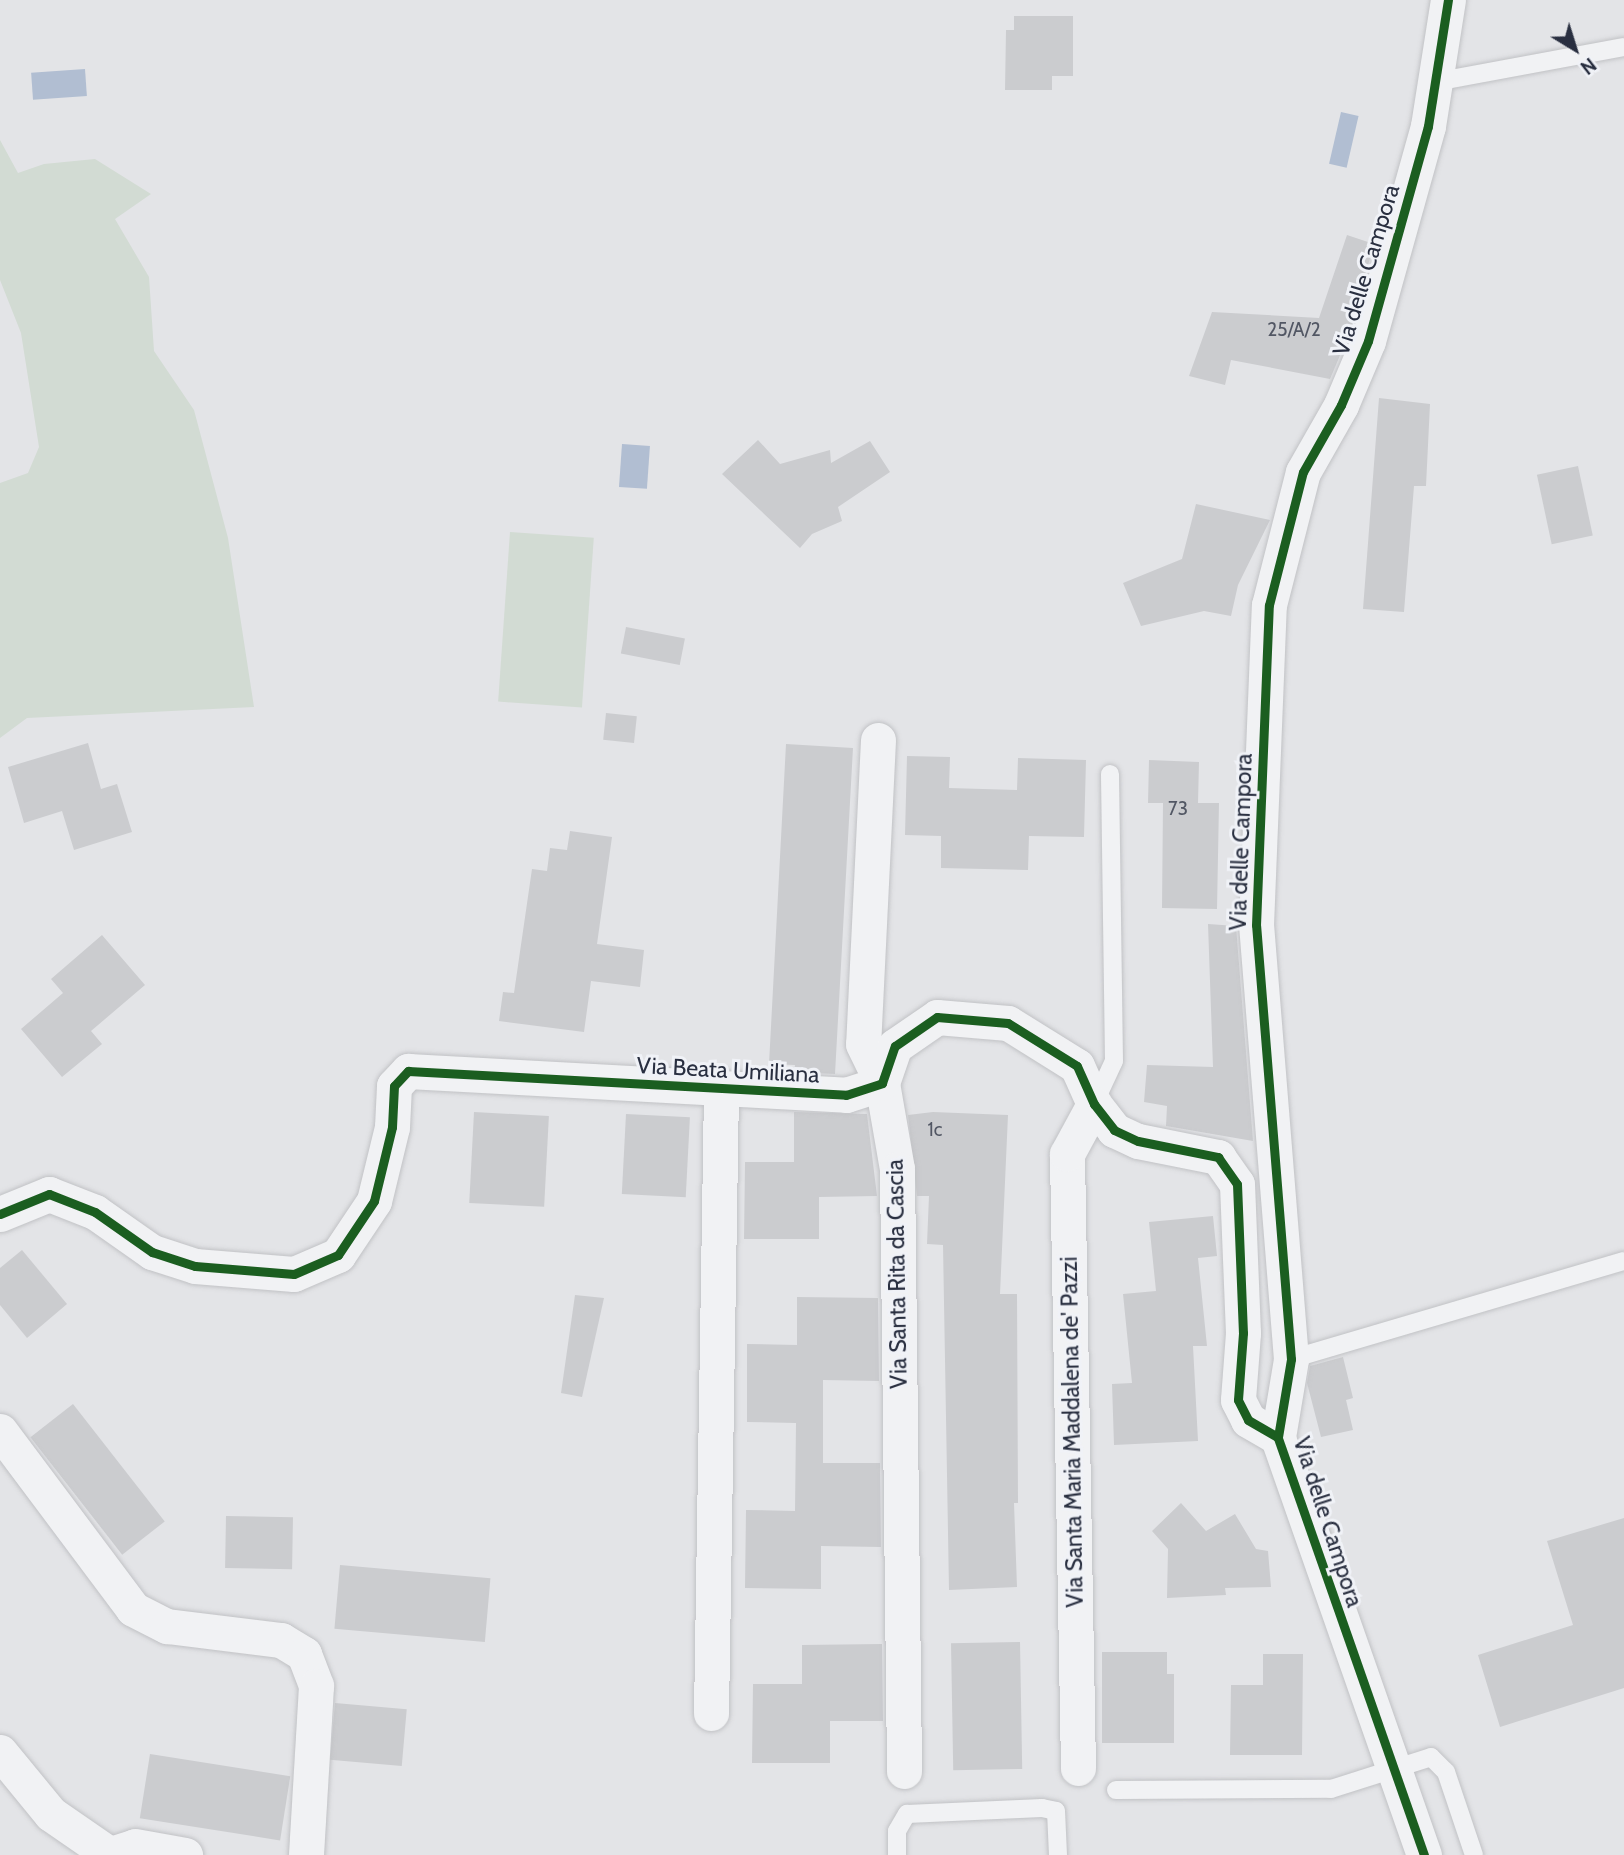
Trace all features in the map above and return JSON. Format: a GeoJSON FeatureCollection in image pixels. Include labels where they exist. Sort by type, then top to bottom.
{"type":"FeatureCollection","features":[{"type":"Feature","properties":{"kind":"street","name":"Via delle Campora"},"geometry":{"type":"LineString","coordinates":[[1424,1855],[1392,1770],[1278,1437],[1291,1359],[1256,925],[1269,605],[1303,472],[1341,405],[1368,341],[1428,126],[1448,0]]}},
{"type":"Feature","properties":{"kind":"street","name":"Via Santa Rita da Cascia"},"geometry":{"type":"LineString","coordinates":[[878,740],[863,1044],[882,1083],[897,1169],[904,1771]]}},
{"type":"Feature","properties":{"kind":"street"},"geometry":{"type":"LineString","coordinates":[[882,1083],[895,1046],[937,1017],[975,1018],[1008,1023],[1077,1066],[1094,1104],[1114,1130],[1138,1141],[1218,1157],[1237,1184],[1243,1333],[1238,1400],[1248,1420],[1278,1437]]}},
{"type":"Feature","properties":{"kind":"street","name":"Via Beata Umiliana"},"geometry":{"type":"LineString","coordinates":[[0,1214],[49,1194],[95,1212],[152,1252],[195,1266],[294,1274],[338,1255],[374,1201],[393,1127],[394,1086],[408,1070],[721,1090],[846,1095],[882,1083]]}},
{"type":"Feature","properties":{"kind":"street","name":"Via Beata Umiliana"},"geometry":{"type":"LineString","coordinates":[[711,1713],[721,1090]]}},
{"type":"Feature","properties":{"kind":"street","name":"Via Santa Maria Maddalena de' Pazzi"},"geometry":{"type":"LineString","coordinates":[[1078,1768],[1067,1154],[1094,1104]]}},
{"type":"Feature","properties":{"kind":"street"},"geometry":{"type":"LineString","coordinates":[[0,1431],[133,1609],[167,1626],[281,1640],[304,1654],[316,1686],[306,1855]]}},
{"type":"Feature","properties":{"kind":"street"},"geometry":{"type":"LineString","coordinates":[[0,1752],[51,1814],[109,1855],[135,1846],[185,1855]]}},
{"type":"Feature","properties":{"kind":"lane"},"geometry":{"type":"LineString","coordinates":[[1435,82],[1624,47]]}},
{"type":"Feature","properties":{"kind":"lane"},"geometry":{"type":"LineString","coordinates":[[1094,1104],[1114,1060],[1110,774]]}},
{"type":"Feature","properties":{"kind":"lane"},"geometry":{"type":"LineString","coordinates":[[1291,1359],[1624,1261]]}},
{"type":"Feature","properties":{"kind":"lane"},"geometry":{"type":"LineString","coordinates":[[1116,1790],[1331,1789],[1431,1757],[1446,1773],[1474,1855]]}},
{"type":"Feature","properties":{"kind":"lane"},"geometry":{"type":"LineString","coordinates":[[897,1855],[897,1831],[907,1814],[1042,1808],[1056,1811],[1058,1855]]}},
{"type":"Feature","properties":{"kind":"shaded area"},"geometry":{"type":"Polygon","coordinates":[[[0,140],[18,173],[44,164],[95,159],[151,194],[115,219],[149,277],[154,351],[194,410],[228,538],[254,707],[27,718],[0,738],[0,483],[28,473],[39,447],[21,333],[0,280],[0,140]]]}},
{"type":"Feature","properties":{"kind":"shaded area"},"geometry":{"type":"Polygon","coordinates":[[[510,532],[594,538],[582,707],[498,702],[510,532]]]}},
{"type":"Feature","properties":{"kind":"water"},"geometry":{"type":"Polygon","coordinates":[[[85,69],[87,96],[33,100],[31,73],[85,69]]]}},
{"type":"Feature","properties":{"kind":"water"},"geometry":{"type":"Polygon","coordinates":[[[1341,112],[1359,116],[1347,168],[1329,164],[1341,112]]]}},
{"type":"Feature","properties":{"kind":"water"},"geometry":{"type":"Polygon","coordinates":[[[622,444],[650,446],[647,489],[619,487],[622,444]]]}},
{"type":"Feature","properties":{"kind":"building"},"geometry":{"type":"Polygon","coordinates":[[[1014,16],[1073,16],[1073,76],[1052,76],[1052,90],[1005,90],[1006,30],[1014,30],[1014,16]]]}},
{"type":"Feature","properties":{"kind":"building"},"geometry":{"type":"Polygon","coordinates":[[[1347,235],[1374,244],[1349,334],[1330,379],[1231,360],[1225,385],[1189,376],[1212,312],[1319,318],[1347,235]]]}},
{"type":"Feature","properties":{"kind":"building"},"geometry":{"type":"Polygon","coordinates":[[[1379,398],[1430,404],[1426,486],[1414,486],[1404,612],[1363,609],[1379,398]]]}},
{"type":"Feature","properties":{"kind":"building"},"geometry":{"type":"Polygon","coordinates":[[[758,440],[780,464],[830,450],[831,463],[870,441],[890,472],[838,507],[842,521],[812,534],[800,548],[722,474],[758,440]]]}},
{"type":"Feature","properties":{"kind":"building"},"geometry":{"type":"Polygon","coordinates":[[[1578,466],[1593,535],[1552,544],[1537,475],[1578,466]]]}},
{"type":"Feature","properties":{"kind":"building"},"geometry":{"type":"Polygon","coordinates":[[[1196,504],[1270,520],[1238,585],[1231,616],[1204,611],[1141,626],[1123,583],[1182,559],[1196,504]]]}},
{"type":"Feature","properties":{"kind":"building"},"geometry":{"type":"Polygon","coordinates":[[[626,627],[685,638],[680,665],[621,654],[626,627]]]}},
{"type":"Feature","properties":{"kind":"building"},"geometry":{"type":"Polygon","coordinates":[[[606,713],[637,716],[634,743],[603,740],[606,713]]]}},
{"type":"Feature","properties":{"kind":"building"},"geometry":{"type":"Polygon","coordinates":[[[88,743],[101,789],[117,784],[132,832],[74,850],[62,811],[24,823],[8,767],[88,743]]]}},
{"type":"Feature","properties":{"kind":"building"},"geometry":{"type":"Polygon","coordinates":[[[786,744],[853,748],[835,1074],[794,1072],[795,1065],[769,1064],[786,744]]]}},
{"type":"Feature","properties":{"kind":"building"},"geometry":{"type":"Polygon","coordinates":[[[907,756],[950,757],[949,788],[1017,790],[1018,758],[1086,760],[1084,837],[1029,836],[1028,870],[941,868],[941,836],[905,835],[907,756]]]}},
{"type":"Feature","properties":{"kind":"building"},"geometry":{"type":"Polygon","coordinates":[[[1149,760],[1199,762],[1198,803],[1219,803],[1217,909],[1162,908],[1163,803],[1148,803],[1149,760]]]}},
{"type":"Feature","properties":{"kind":"building"},"geometry":{"type":"Polygon","coordinates":[[[570,831],[612,837],[597,944],[644,950],[640,987],[591,981],[584,1032],[499,1021],[503,992],[514,993],[532,869],[547,871],[550,848],[567,850],[570,831]]]}},
{"type":"Feature","properties":{"kind":"building"},"geometry":{"type":"Polygon","coordinates":[[[1208,924],[1236,926],[1253,1141],[1166,1126],[1167,1106],[1144,1102],[1147,1065],[1213,1067],[1208,924]]]}},
{"type":"Feature","properties":{"kind":"building"},"geometry":{"type":"Polygon","coordinates":[[[102,935],[145,985],[91,1031],[102,1044],[62,1077],[21,1029],[63,993],[51,979],[102,935]]]}},
{"type":"Feature","properties":{"kind":"building"},"geometry":{"type":"Polygon","coordinates":[[[474,1112],[549,1116],[544,1207],[469,1203],[474,1112]]]}},
{"type":"Feature","properties":{"kind":"building"},"geometry":{"type":"Polygon","coordinates":[[[794,1112],[867,1114],[877,1196],[819,1197],[819,1239],[744,1239],[745,1162],[794,1162],[794,1112]]]}},
{"type":"Feature","properties":{"kind":"building"},"geometry":{"type":"Polygon","coordinates":[[[933,1112],[1008,1115],[1000,1294],[1017,1294],[1018,1503],[1014,1503],[1017,1587],[949,1590],[943,1245],[927,1244],[929,1196],[917,1196],[908,1115],[933,1112]]]}},
{"type":"Feature","properties":{"kind":"building"},"geometry":{"type":"Polygon","coordinates":[[[626,1114],[690,1117],[686,1197],[622,1194],[626,1114]]]}},
{"type":"Feature","properties":{"kind":"building"},"geometry":{"type":"Polygon","coordinates":[[[1213,1216],[1217,1256],[1198,1258],[1207,1346],[1193,1346],[1198,1441],[1114,1445],[1112,1384],[1132,1383],[1123,1294],[1156,1291],[1149,1222],[1213,1216]]]}},
{"type":"Feature","properties":{"kind":"building"},"geometry":{"type":"Polygon","coordinates":[[[22,1250],[67,1304],[27,1338],[0,1305],[0,1268],[22,1250]]]}},
{"type":"Feature","properties":{"kind":"building"},"geometry":{"type":"Polygon","coordinates":[[[575,1295],[604,1298],[582,1397],[561,1393],[575,1295]]]}},
{"type":"Feature","properties":{"kind":"building"},"geometry":{"type":"Polygon","coordinates":[[[797,1297],[878,1298],[879,1381],[823,1380],[823,1463],[880,1463],[881,1547],[821,1546],[821,1589],[745,1588],[746,1510],[795,1511],[796,1423],[747,1422],[747,1344],[797,1345],[797,1297]]]}},
{"type":"Feature","properties":{"kind":"building"},"geometry":{"type":"Polygon","coordinates":[[[1343,1357],[1353,1398],[1346,1400],[1353,1430],[1321,1437],[1307,1383],[1310,1366],[1343,1357]]]}},
{"type":"Feature","properties":{"kind":"building"},"geometry":{"type":"Polygon","coordinates":[[[73,1404],[165,1521],[122,1555],[30,1437],[73,1404]]]}},
{"type":"Feature","properties":{"kind":"building"},"geometry":{"type":"Polygon","coordinates":[[[1181,1503],[1206,1531],[1235,1514],[1256,1549],[1268,1551],[1271,1587],[1225,1588],[1226,1595],[1167,1598],[1168,1549],[1152,1531],[1181,1503]]]}},
{"type":"Feature","properties":{"kind":"building"},"geometry":{"type":"Polygon","coordinates":[[[226,1516],[293,1517],[292,1569],[225,1568],[226,1516]]]}},
{"type":"Feature","properties":{"kind":"building"},"geometry":{"type":"Polygon","coordinates":[[[1624,1518],[1624,1688],[1500,1727],[1478,1655],[1573,1625],[1547,1541],[1624,1518]]]}},
{"type":"Feature","properties":{"kind":"building"},"geometry":{"type":"Polygon","coordinates":[[[340,1565],[490,1578],[485,1642],[334,1629],[340,1565]]]}},
{"type":"Feature","properties":{"kind":"building"},"geometry":{"type":"Polygon","coordinates":[[[1020,1642],[1022,1769],[953,1770],[951,1643],[1020,1642]]]}},
{"type":"Feature","properties":{"kind":"building"},"geometry":{"type":"Polygon","coordinates":[[[882,1644],[883,1721],[830,1721],[830,1763],[752,1763],[753,1684],[802,1684],[802,1645],[882,1644]]]}},
{"type":"Feature","properties":{"kind":"building"},"geometry":{"type":"Polygon","coordinates":[[[1102,1652],[1167,1652],[1167,1674],[1174,1674],[1174,1743],[1102,1743],[1102,1652]]]}},
{"type":"Feature","properties":{"kind":"building"},"geometry":{"type":"Polygon","coordinates":[[[1263,1654],[1303,1654],[1302,1755],[1230,1755],[1231,1685],[1263,1685],[1263,1654]]]}},
{"type":"Feature","properties":{"kind":"building"},"geometry":{"type":"Polygon","coordinates":[[[335,1703],[407,1709],[402,1766],[330,1760],[335,1703]]]}},
{"type":"Feature","properties":{"kind":"building"},"geometry":{"type":"Polygon","coordinates":[[[150,1754],[290,1776],[280,1840],[140,1818],[150,1754]]]}},
{"type":"Feature","properties":{"kind":"cycle path"},"geometry":{"type":"LineString","coordinates":[[1424,1855],[1278,1437],[1291,1359],[1256,925],[1269,605],[1303,472],[1341,405],[1368,341],[1428,126],[1448,0]]}},
{"type":"Feature","properties":{"kind":"cycle path"},"geometry":{"type":"LineString","coordinates":[[0,1214],[49,1194],[95,1212],[152,1252],[195,1266],[294,1274],[338,1255],[374,1201],[392,1127],[394,1086],[408,1071],[846,1095],[882,1083],[895,1046],[937,1017],[1008,1023],[1077,1066],[1094,1104],[1114,1130],[1138,1141],[1218,1157],[1237,1184],[1243,1333],[1238,1400],[1248,1420],[1278,1437]]}}]}
